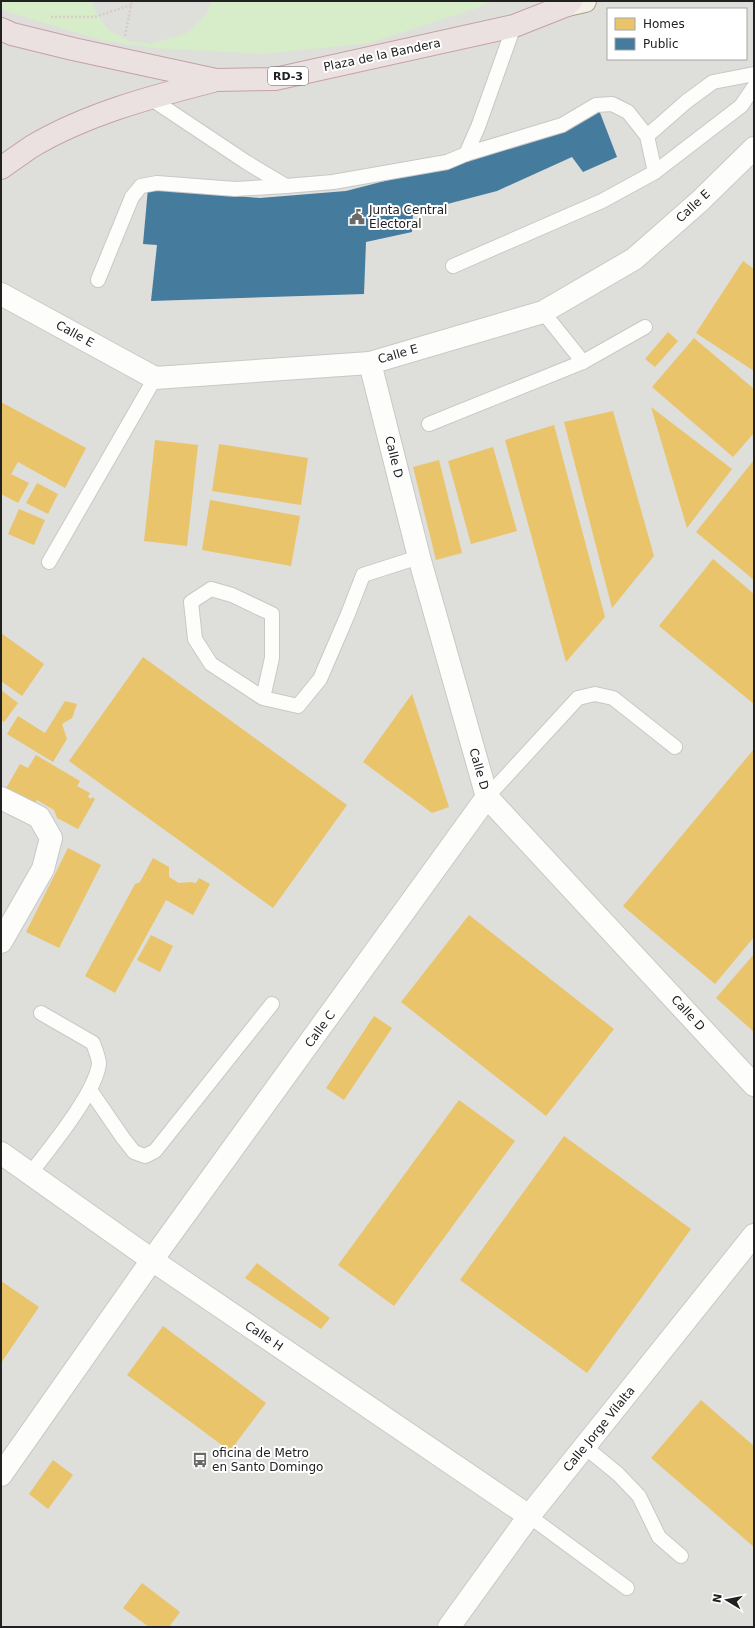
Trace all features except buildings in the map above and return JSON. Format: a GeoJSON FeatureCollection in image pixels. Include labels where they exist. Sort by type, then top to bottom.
{"type":"FeatureCollection","features":[{"type":"Feature","properties":{"kind":"highway","name":"Plaza de la Bandera"},"geometry":{"type":"LineString","coordinates":[[1,29],[12,34],[28,38],[216,80],[275,78],[514,26],[575,2]]}},
{"type":"Feature","properties":{"kind":"highway","name":"RD-3"},"geometry":{"type":"LineString","coordinates":[[1,168],[32,147],[74,125],[150,98],[216,80]]}},
{"type":"Feature","properties":{"kind":"street","name":"Calle E"},"geometry":{"type":"LineString","coordinates":[[1,294],[155,378],[370,363],[543,312],[634,259],[700,201],[754,148]]}},
{"type":"Feature","properties":{"kind":"street","name":"Calle D"},"geometry":{"type":"LineString","coordinates":[[370,363],[419,557],[488,797],[754,1084]]}},
{"type":"Feature","properties":{"kind":"street","name":"Calle C"},"geometry":{"type":"LineString","coordinates":[[1,1475],[152,1260],[488,797]]}},
{"type":"Feature","properties":{"kind":"street"},"geometry":{"type":"LineString","coordinates":[[1,798],[39,818],[51,838],[43,869],[1,942]]}},
{"type":"Feature","properties":{"kind":"street","name":"Calle H"},"geometry":{"type":"LineString","coordinates":[[1,1153],[152,1260],[529,1516]]}},
{"type":"Feature","properties":{"kind":"street","name":"Calle Jorge Vilalta"},"geometry":{"type":"LineString","coordinates":[[449,1627],[529,1516],[754,1235]]}},
{"type":"Feature","properties":{"kind":"lane"},"geometry":{"type":"LineString","coordinates":[[466,154],[478,127],[514,26]]}},
{"type":"Feature","properties":{"kind":"lane"},"geometry":{"type":"LineString","coordinates":[[647,136],[687,100],[713,82],[754,74]]}},
{"type":"Feature","properties":{"kind":"lane"},"geometry":{"type":"LineString","coordinates":[[453,266],[602,201],[655,172],[741,106],[754,88]]}},
{"type":"Feature","properties":{"kind":"lane"},"geometry":{"type":"LineString","coordinates":[[150,98],[246,162],[286,186]]}},
{"type":"Feature","properties":{"kind":"lane"},"geometry":{"type":"LineString","coordinates":[[98,280],[132,197],[141,186],[157,183],[235,190],[333,182],[447,162],[466,154],[562,125],[596,105],[612,104],[628,112],[647,136],[655,172]]}},
{"type":"Feature","properties":{"kind":"lane"},"geometry":{"type":"LineString","coordinates":[[543,312],[583,362]]}},
{"type":"Feature","properties":{"kind":"lane"},"geometry":{"type":"LineString","coordinates":[[429,424],[583,362],[645,327]]}},
{"type":"Feature","properties":{"kind":"lane"},"geometry":{"type":"LineString","coordinates":[[49,562],[155,378]]}},
{"type":"Feature","properties":{"kind":"lane"},"geometry":{"type":"LineString","coordinates":[[263,698],[272,658],[272,614],[232,595],[211,589],[191,602],[195,639],[211,664],[263,698],[298,706],[320,679],[363,575],[419,557]]}},
{"type":"Feature","properties":{"kind":"lane"},"geometry":{"type":"LineString","coordinates":[[488,797],[578,698],[595,694],[613,698],[675,747]]}},
{"type":"Feature","properties":{"kind":"lane"},"geometry":{"type":"LineString","coordinates":[[90,1090],[122,1138],[134,1152],[145,1156],[155,1151],[272,1004]]}},
{"type":"Feature","properties":{"kind":"lane"},"geometry":{"type":"LineString","coordinates":[[30,1174],[56,1140],[90,1090],[99,1063],[93,1043],[41,1013]]}},
{"type":"Feature","properties":{"kind":"lane"},"geometry":{"type":"LineString","coordinates":[[585,1447],[618,1474],[639,1496],[659,1537],[681,1556]]}},
{"type":"Feature","properties":{"kind":"lane"},"geometry":{"type":"LineString","coordinates":[[529,1516],[627,1588]]}},
{"type":"Feature","properties":{"kind":"path"},"geometry":{"type":"LineString","coordinates":[[121,59],[132,1]]}},
{"type":"Feature","properties":{"kind":"shaded area"},"geometry":{"type":"Polygon","coordinates":[[[1,1],[754,1],[754,1627],[1,1627],[1,1]]]}},
{"type":"Feature","properties":{"kind":"green space"},"geometry":{"type":"Polygon","coordinates":[[[1,1],[92,1],[95,10],[108,30],[129,41],[150,44],[185,34],[206,15],[212,1],[492,1],[480,7],[370,43],[263,54],[153,48],[101,40],[8,12],[1,8],[1,1]]]}},
{"type":"Feature","properties":{"kind":"place","name":"Junta Central Electoral"},"geometry":{"type":"Point","coordinates":[357,217]}},
{"type":"Feature","properties":{"kind":"place","name":"oficina de Metro en Santo Domingo"},"geometry":{"type":"Point","coordinates":[200,1460]}}]}
